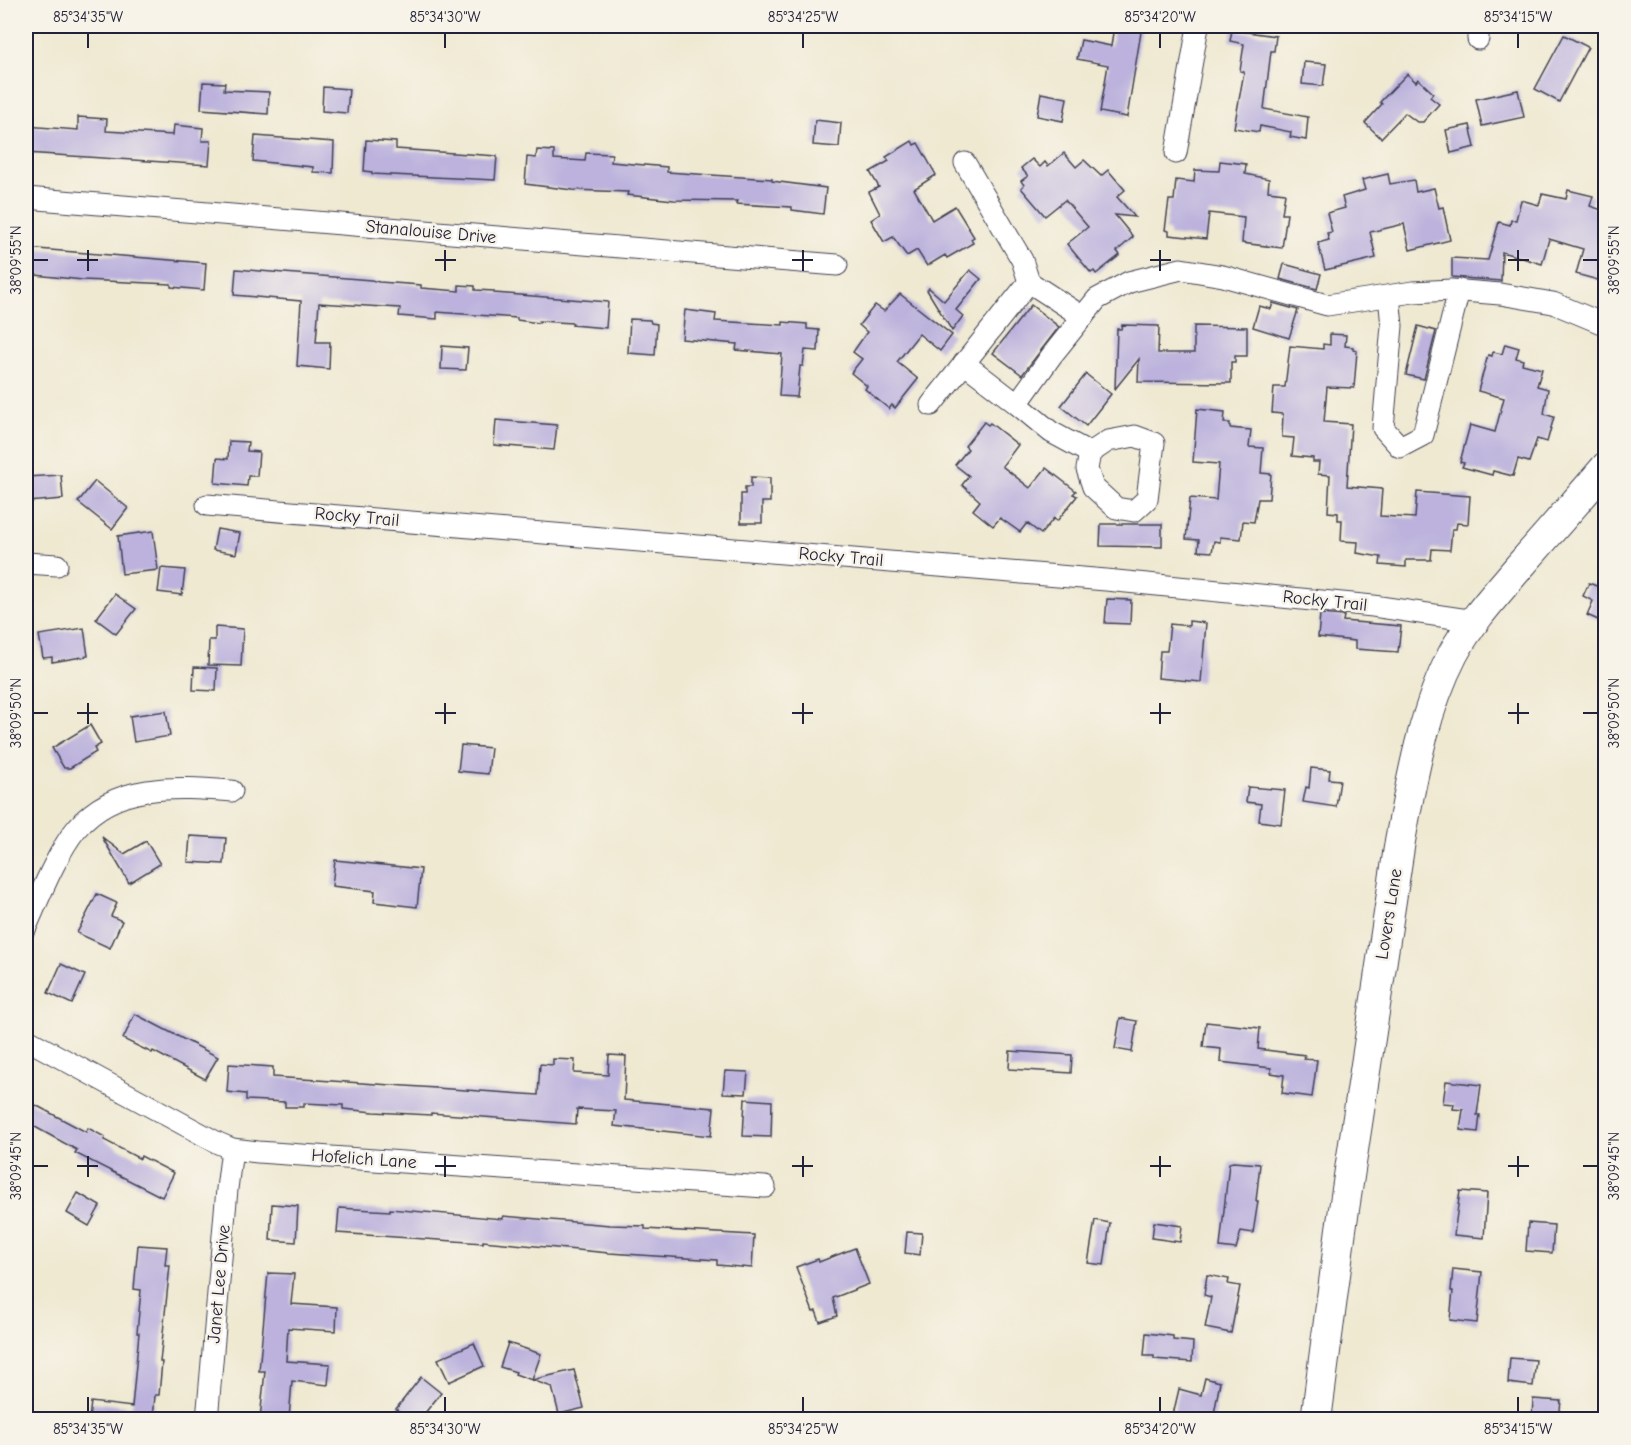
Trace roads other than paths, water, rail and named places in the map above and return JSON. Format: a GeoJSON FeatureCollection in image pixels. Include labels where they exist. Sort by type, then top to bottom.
{"type":"FeatureCollection","features":[{"type":"Feature","properties":{"kind":"main road","name":"Lovers Lane"},"geometry":{"type":"LineString","coordinates":[[1316,1419],[1341,1229],[1412,780],[1437,689],[1454,652],[1484,608],[1605,468]]}},
{"type":"Feature","properties":{"kind":"street"},"geometry":{"type":"LineString","coordinates":[[1176,153],[1198,26]]}},
{"type":"Feature","properties":{"kind":"street"},"geometry":{"type":"LineString","coordinates":[[965,163],[1023,260],[1029,282],[1083,317]]}},
{"type":"Feature","properties":{"kind":"street","name":"Stanalouise Drive"},"geometry":{"type":"LineString","coordinates":[[26,198],[837,266]]}},
{"type":"Feature","properties":{"kind":"street"},"geometry":{"type":"LineString","coordinates":[[1017,404],[1097,299],[1129,282],[1181,269],[1223,276],[1327,305],[1413,292],[1459,290],[1500,294],[1553,303],[1605,325]]}},
{"type":"Feature","properties":{"kind":"street"},"geometry":{"type":"LineString","coordinates":[[931,405],[1029,282]]}},
{"type":"Feature","properties":{"kind":"street"},"geometry":{"type":"LineString","coordinates":[[1389,296],[1392,326],[1383,428],[1400,447],[1423,435],[1459,290]]}},
{"type":"Feature","properties":{"kind":"street"},"geometry":{"type":"LineString","coordinates":[[964,363],[1051,432],[1090,453]]}},
{"type":"Feature","properties":{"kind":"street","name":"Rocky Trail"},"geometry":{"type":"LineString","coordinates":[[207,505],[1118,581],[1373,606],[1475,621]]}},
{"type":"Feature","properties":{"kind":"street"},"geometry":{"type":"LineString","coordinates":[[26,563],[57,565]]}},
{"type":"Feature","properties":{"kind":"street"},"geometry":{"type":"LineString","coordinates":[[26,927],[66,843],[88,817],[101,807],[116,799],[155,789],[189,788],[232,791]]}},
{"type":"Feature","properties":{"kind":"street","name":"Hofelich Lane"},"geometry":{"type":"LineString","coordinates":[[26,1039],[232,1149],[765,1187]]}},
{"type":"Feature","properties":{"kind":"street","name":"Janet Lee Drive"},"geometry":{"type":"LineString","coordinates":[[207,1419],[232,1149]]}}]}
